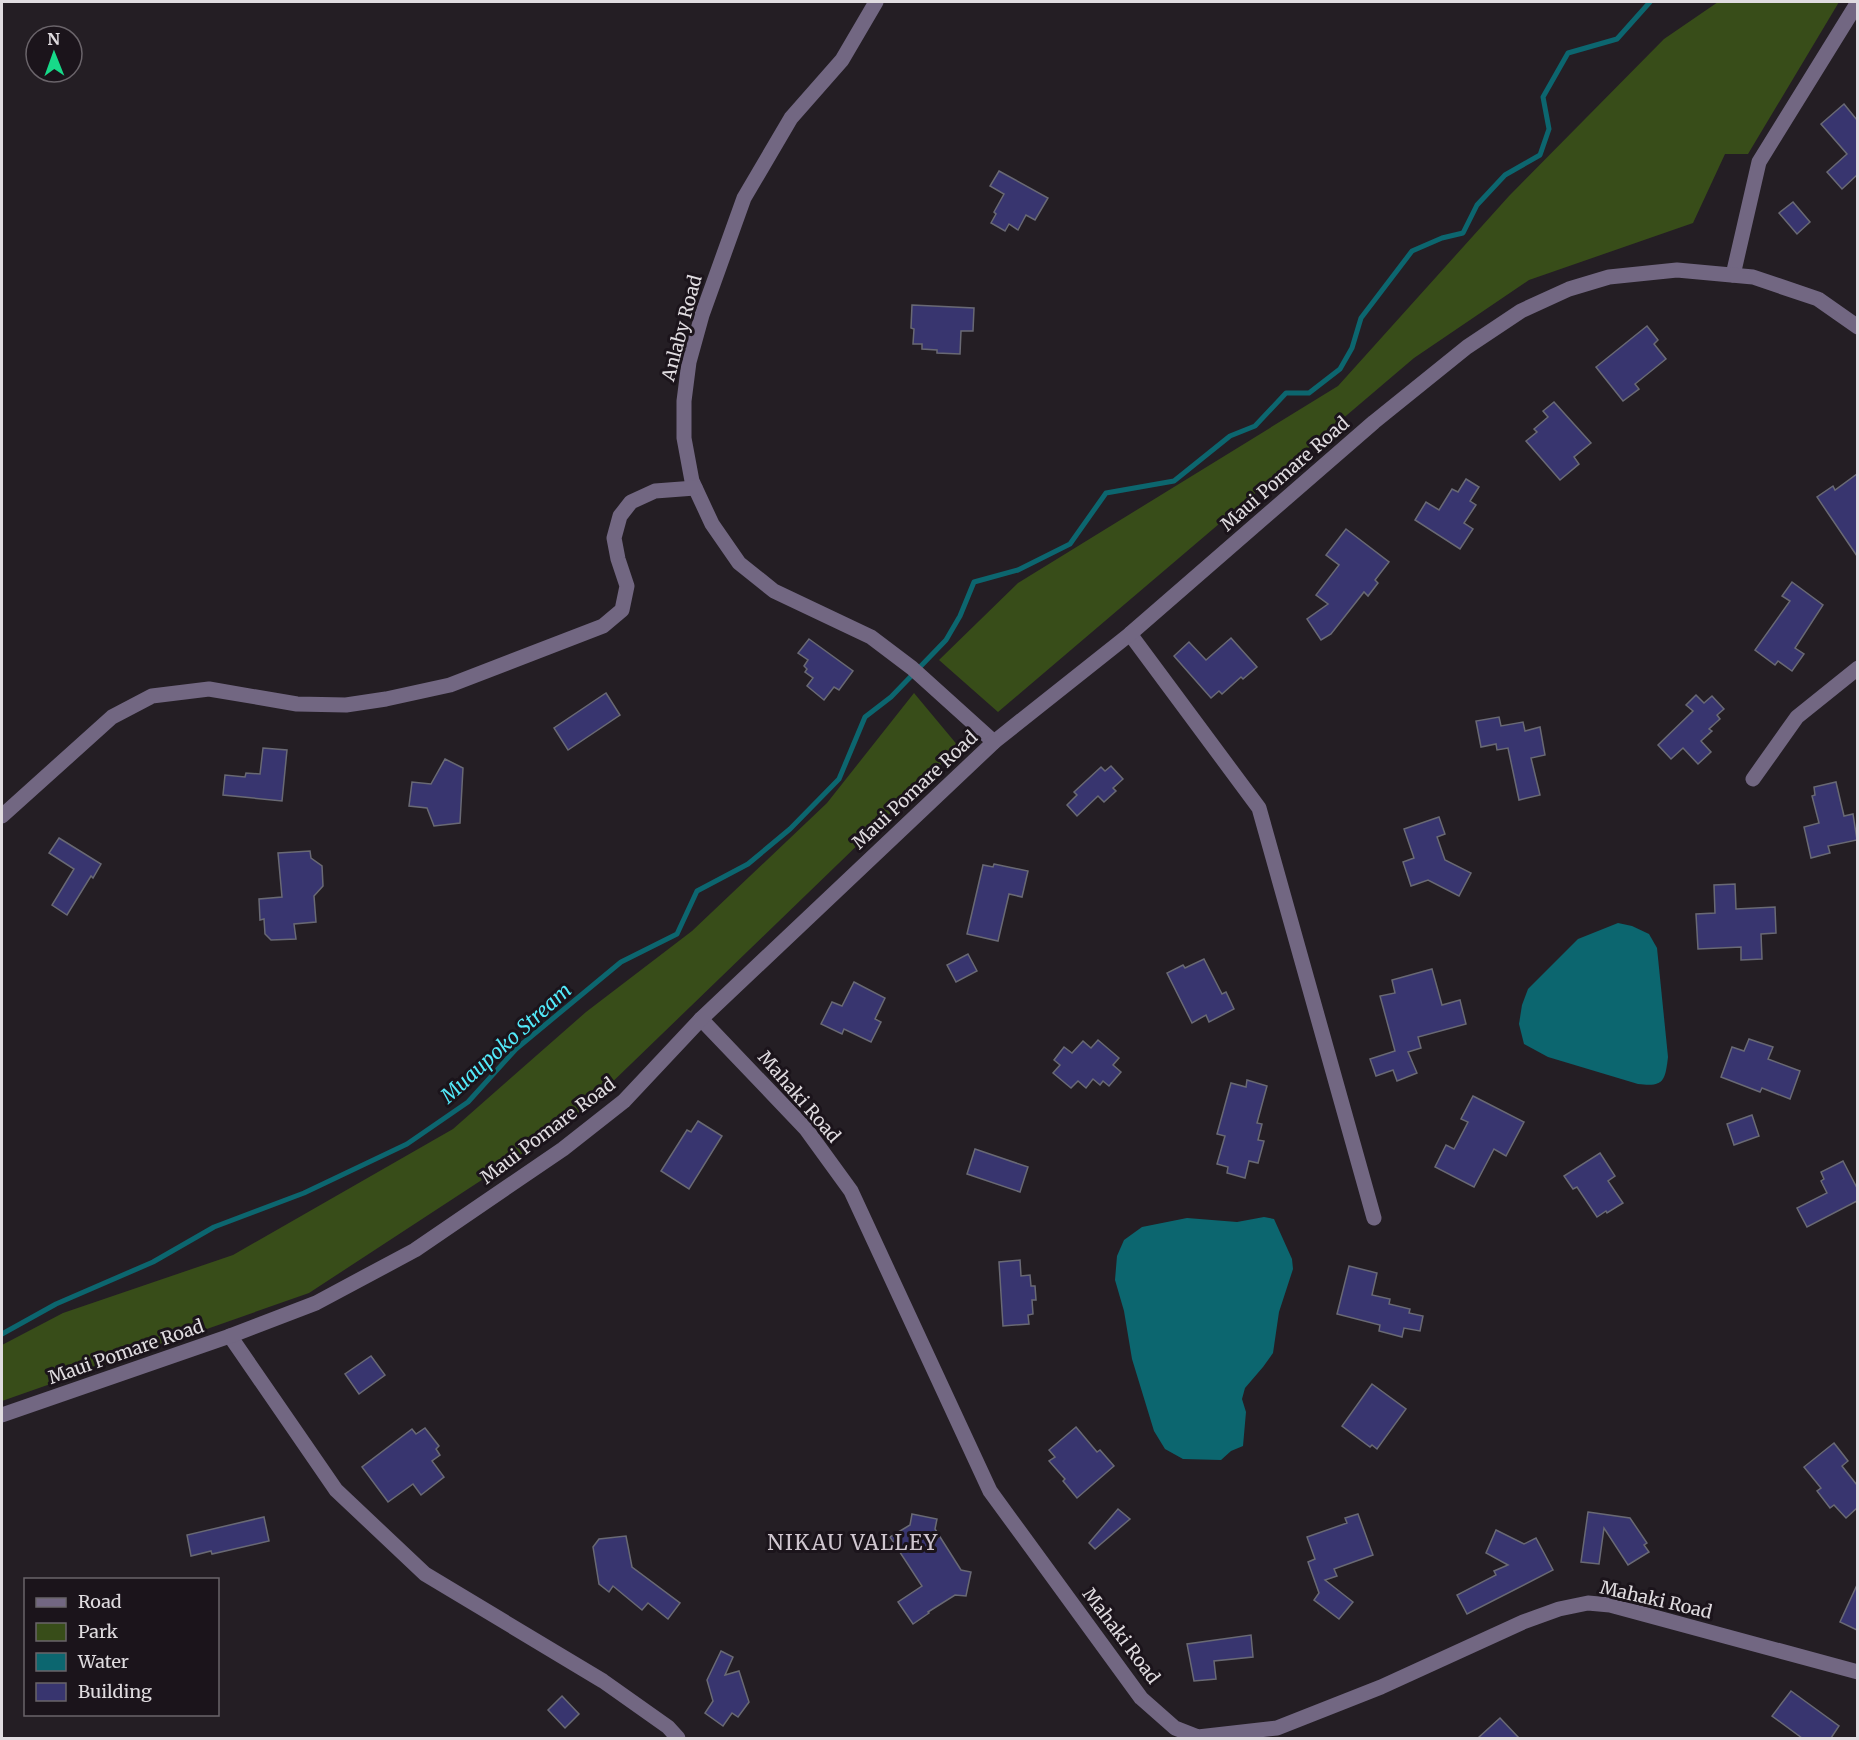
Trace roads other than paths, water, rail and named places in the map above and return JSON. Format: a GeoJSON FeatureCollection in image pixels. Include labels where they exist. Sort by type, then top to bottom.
{"type":"FeatureCollection","features":[{"type":"Feature","properties":{"kind":"street","name":"Anlaby Road"},"geometry":{"type":"LineString","coordinates":[[876,2],[842,60],[791,118],[744,198],[702,315],[689,362],[684,401],[684,438],[692,481],[712,525],[739,563],[774,591],[871,637],[912,668],[994,742]]}},
{"type":"Feature","properties":{"kind":"street"},"geometry":{"type":"LineString","coordinates":[[1733,275],[1759,162],[1857,2]]}},
{"type":"Feature","properties":{"kind":"street","name":"Maui Pomare Road"},"geometry":{"type":"LineString","coordinates":[[2,1415],[230,1336],[316,1302],[415,1250],[563,1149],[624,1101],[701,1019],[994,742],[1130,634],[1374,422],[1467,347],[1521,311],[1569,289],[1609,277],[1677,270],[1753,277],[1818,299],[1857,327]]}},
{"type":"Feature","properties":{"kind":"street"},"geometry":{"type":"LineString","coordinates":[[2,816],[112,717],[153,696],[209,688],[297,704],[346,705],[387,699],[450,685],[603,626],[622,610],[627,586],[614,538],[620,516],[631,502],[649,494],[696,488]]}},
{"type":"Feature","properties":{"kind":"street"},"geometry":{"type":"LineString","coordinates":[[1130,634],[1259,808],[1374,1218]]}},
{"type":"Feature","properties":{"kind":"street"},"geometry":{"type":"LineString","coordinates":[[1753,779],[1797,717],[1857,668]]}},
{"type":"Feature","properties":{"kind":"street","name":"Mahaki Road"},"geometry":{"type":"LineString","coordinates":[[701,1019],[806,1130],[851,1191],[990,1491],[1141,1698],[1176,1728],[1198,1737],[1277,1728],[1381,1688],[1523,1622],[1559,1609],[1588,1603],[1610,1605],[1857,1672]]}},
{"type":"Feature","properties":{"kind":"street"},"geometry":{"type":"LineString","coordinates":[[230,1336],[336,1490],[425,1574],[603,1681],[668,1727],[678,1738]]}},
{"type":"Feature","properties":{"kind":"water"},"geometry":{"type":"Polygon","coordinates":[[[1618,923],[1632,926],[1649,934],[1657,948],[1668,1057],[1664,1077],[1653,1085],[1638,1084],[1548,1057],[1524,1044],[1519,1024],[1522,1005],[1528,989],[1578,939],[1618,923]]]}},
{"type":"Feature","properties":{"kind":"water"},"geometry":{"type":"Polygon","coordinates":[[[1264,1217],[1274,1219],[1292,1259],[1293,1269],[1279,1312],[1273,1353],[1245,1388],[1242,1399],[1246,1412],[1243,1446],[1231,1451],[1221,1460],[1183,1459],[1165,1449],[1154,1431],[1132,1359],[1124,1311],[1115,1280],[1117,1256],[1124,1240],[1142,1227],[1187,1218],[1237,1222],[1264,1217]]]}},
{"type":"Feature","properties":{"kind":"waterway","name":"Muaupoko Stream"},"geometry":{"type":"LineString","coordinates":[[2,1334],[56,1304],[153,1262],[214,1227],[304,1193],[407,1144],[468,1102],[516,1049],[621,962],[677,934],[697,891],[748,864],[790,829],[839,779],[865,717],[891,697],[946,640],[960,616],[974,582],[1018,570],[1070,544],[1106,493],[1174,481],[1230,436],[1255,426],[1286,393],[1309,393],[1340,369],[1352,348],[1361,318],[1412,251],[1442,238],[1463,233],[1477,205],[1505,175],[1540,155],[1549,129],[1543,97],[1568,53],[1617,39],[1650,2]]}},
{"type":"Feature","properties":{"kind":"district","name":"NIKAU VALLEY"},"geometry":{"type":"Point","coordinates":[853,1543]}}]}
